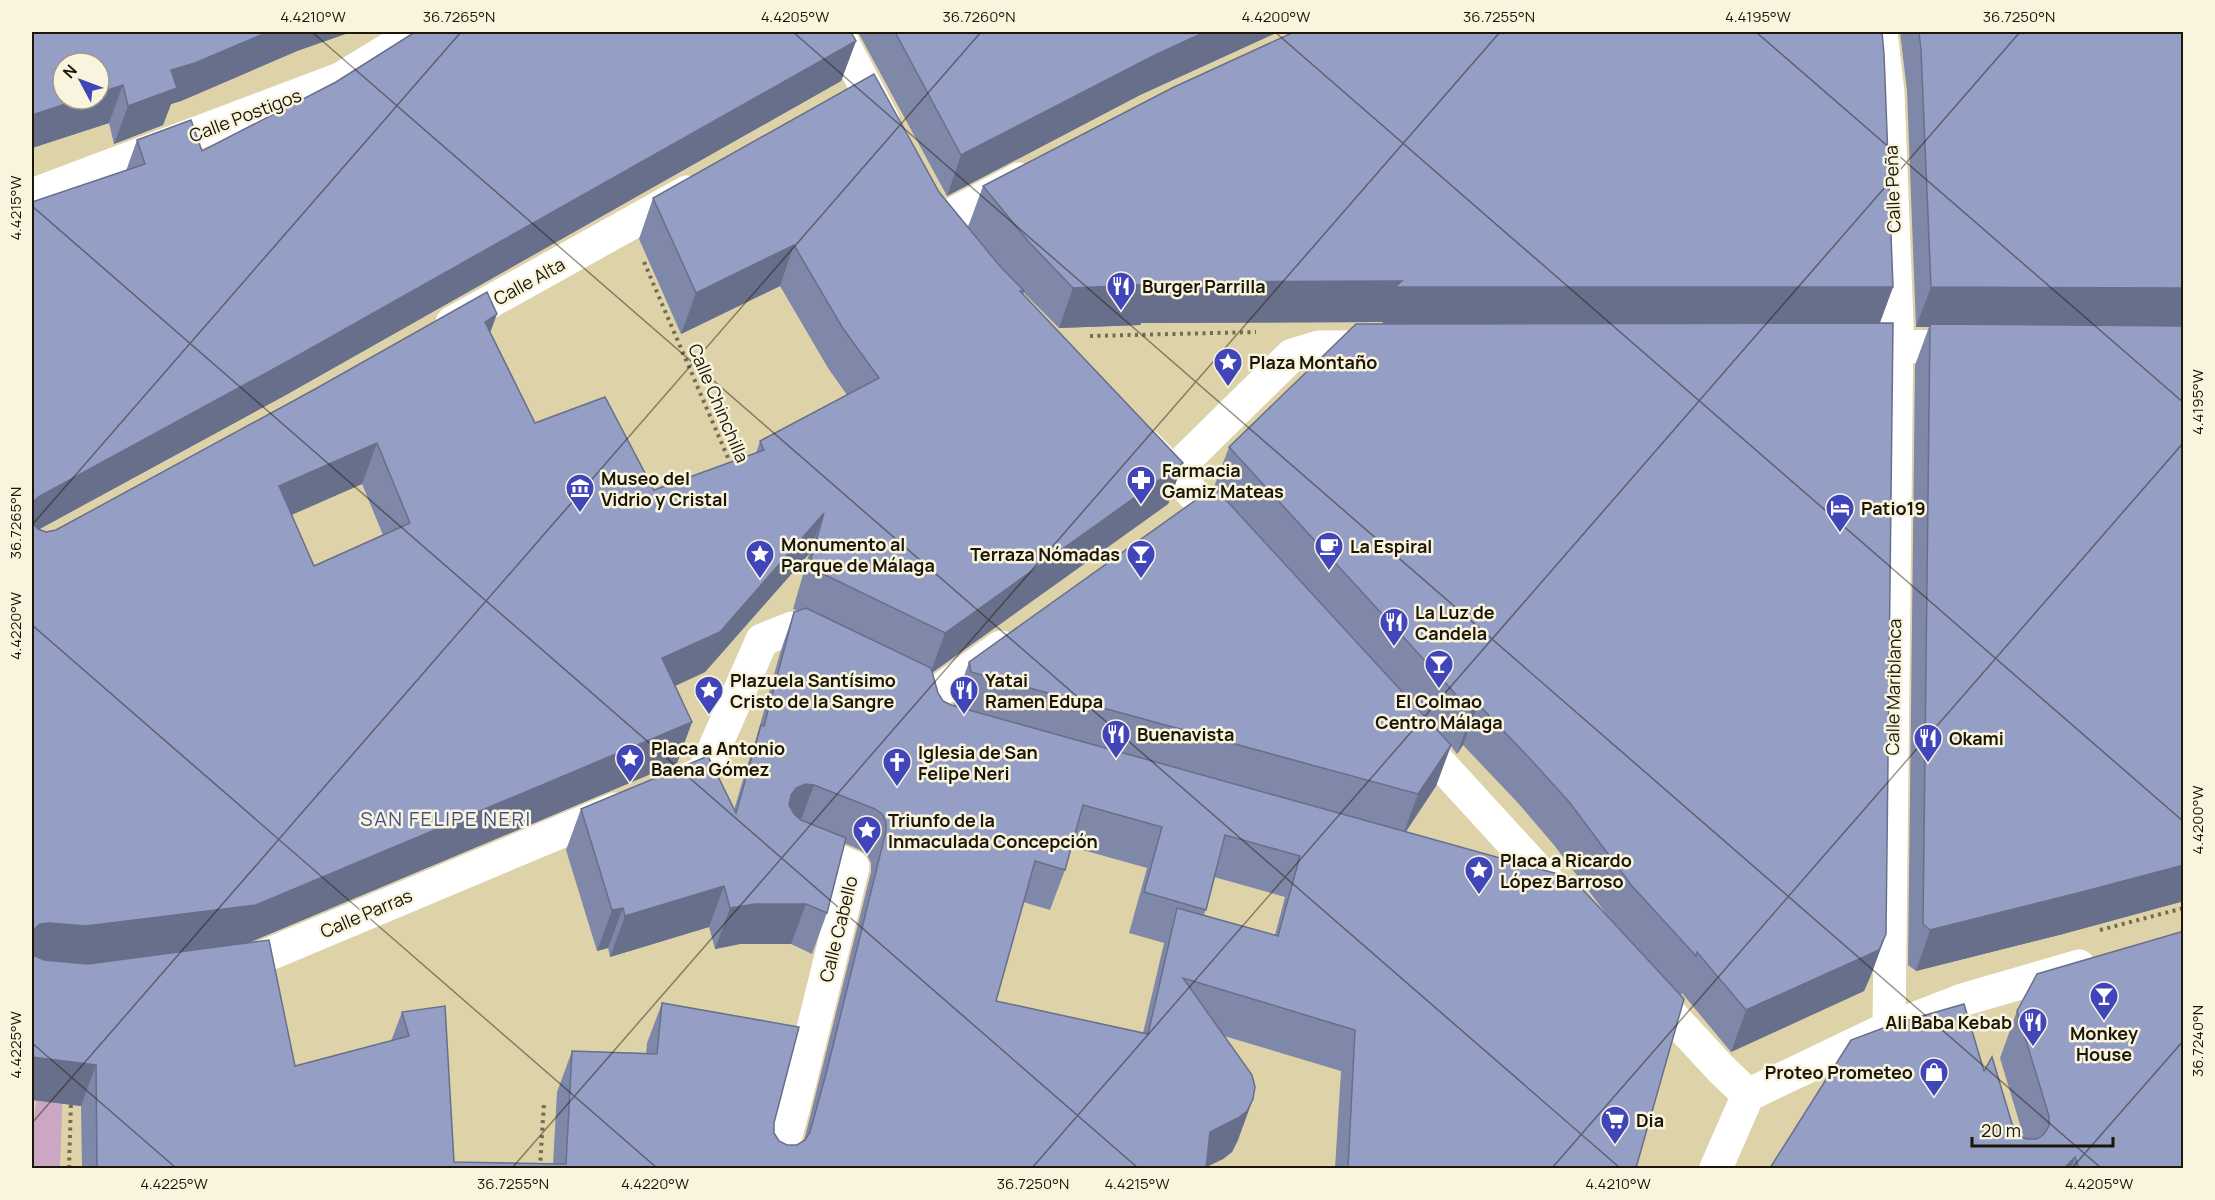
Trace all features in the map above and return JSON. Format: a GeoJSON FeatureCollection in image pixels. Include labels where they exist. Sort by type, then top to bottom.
{"type":"FeatureCollection","features":[{"type":"Feature","properties":{"kind":"street","name":"Calle Postigos"},"geometry":{"type":"LineString","coordinates":[[32,195],[340,80],[417,32]]}},
{"type":"Feature","properties":{"kind":"street"},"geometry":{"type":"LineString","coordinates":[[837,32],[852,97],[899,150]]}},
{"type":"Feature","properties":{"kind":"street","name":"Calle Peña"},"geometry":{"type":"LineString","coordinates":[[1881,32],[1888,93],[1896,346]]}},
{"type":"Feature","properties":{"kind":"street"},"geometry":{"type":"LineString","coordinates":[[939,221],[1044,166]]}},
{"type":"Feature","properties":{"kind":"street","name":"Calle Alta"},"geometry":{"type":"LineString","coordinates":[[428,337],[717,174]]}},
{"type":"Feature","properties":{"kind":"street"},"geometry":{"type":"LineString","coordinates":[[922,190],[939,221],[962,248]]}},
{"type":"Feature","properties":{"kind":"street"},"geometry":{"type":"LineString","coordinates":[[1814,346],[1992,347]]}},
{"type":"Feature","properties":{"kind":"street","name":"Calle Mariblanca"},"geometry":{"type":"LineString","coordinates":[[1889,1029],[1896,346]]}},
{"type":"Feature","properties":{"kind":"street"},"geometry":{"type":"LineString","coordinates":[[1173,472],[1292,355],[1319,347],[1402,347]]}},
{"type":"Feature","properties":{"kind":"street"},"geometry":{"type":"LineString","coordinates":[[1125,424],[1173,472],[1190,511],[1250,555]]}},
{"type":"Feature","properties":{"kind":"street","name":"Calle Parras"},"geometry":{"type":"LineString","coordinates":[[199,969],[246,964],[704,772],[762,639],[792,628],[932,696]]}},
{"type":"Feature","properties":{"kind":"street"},"geometry":{"type":"LineString","coordinates":[[941,728],[932,696],[1027,628]]}},
{"type":"Feature","properties":{"kind":"street"},"geometry":{"type":"LineString","coordinates":[[1395,714],[1587,924]]}},
{"type":"Feature","properties":{"kind":"street","name":"Calle Cabello"},"geometry":{"type":"LineString","coordinates":[[777,1168],[853,867],[793,843]]}},
{"type":"Feature","properties":{"kind":"street"},"geometry":{"type":"LineString","coordinates":[[1515,885],[1564,899]]}},
{"type":"Feature","properties":{"kind":"street"},"geometry":{"type":"LineString","coordinates":[[1716,1168],[1748,1095],[1889,1029],[1966,1014],[2107,959]]}},
{"type":"Feature","properties":{"kind":"street"},"geometry":{"type":"LineString","coordinates":[[1627,967],[1748,1095]]}},
{"type":"Feature","properties":{"kind":"path","name":"Calle Chinchilla"},"geometry":{"type":"LineString","coordinates":[[626,226],[636,243],[732,469]]}},
{"type":"Feature","properties":{"kind":"path"},"geometry":{"type":"LineString","coordinates":[[1090,336],[1267,332]]}},
{"type":"Feature","properties":{"kind":"path"},"geometry":{"type":"LineString","coordinates":[[69,1168],[70,1100]]}},
{"type":"Feature","properties":{"kind":"path"},"geometry":{"type":"LineString","coordinates":[[540,1168],[544,1102]]}},
{"type":"Feature","properties":{"kind":"shaded area"},"geometry":{"type":"Polygon","coordinates":[[[38,1085],[63,1085],[60,1168],[32,1168],[32,1137],[38,1085]]]}},
{"type":"Feature","properties":{"kind":"building"},"geometry":{"type":"Polygon","coordinates":[[[32,32],[268,32],[195,63],[171,70],[177,88],[128,106],[123,85],[111,89],[111,51],[51,51],[51,109],[32,115],[32,32]]]}},
{"type":"Feature","properties":{"kind":"building"},"geometry":{"type":"Polygon","coordinates":[[[415,32],[851,32],[856,41],[299,355],[38,497],[32,503],[32,202],[145,164],[137,140],[191,120],[202,151],[336,82],[415,32]]]}},
{"type":"Feature","properties":{"kind":"building"},"geometry":{"type":"Polygon","coordinates":[[[895,32],[1205,32],[1155,55],[961,155],[895,32]]]}},
{"type":"Feature","properties":{"kind":"building"},"geometry":{"type":"Polygon","coordinates":[[[1294,32],[1882,32],[1893,287],[1395,287],[1402,281],[1154,282],[1155,284],[1073,288],[1028,241],[983,186],[1172,88],[1294,32]]]}},
{"type":"Feature","properties":{"kind":"building"},"geometry":{"type":"Polygon","coordinates":[[[1919,32],[2184,32],[2184,288],[1931,287],[1919,32]]]}},
{"type":"Feature","properties":{"kind":"building"},"geometry":{"type":"Polygon","coordinates":[[[874,74],[939,192],[999,265],[1024,291],[1020,291],[1183,463],[945,633],[815,570],[808,569],[824,513],[720,632],[662,658],[692,722],[256,905],[86,926],[40,924],[32,931],[32,523],[38,529],[46,532],[56,530],[317,388],[487,292],[497,314],[485,322],[535,423],[605,397],[654,490],[764,450],[760,441],[879,378],[842,327],[794,245],[696,293],[653,198],[874,74]],[[377,443],[279,486],[314,566],[410,523],[377,443]]]}},
{"type":"Feature","properties":{"kind":"building"},"geometry":{"type":"Polygon","coordinates":[[[1893,323],[1886,934],[1879,950],[1746,1010],[1697,952],[1696,956],[1632,886],[1570,803],[1533,762],[1478,704],[1472,712],[1229,447],[1356,324],[1893,323]]]}},
{"type":"Feature","properties":{"kind":"building"},"geometry":{"type":"Polygon","coordinates":[[[1930,324],[2184,326],[2184,865],[1930,930],[1923,924],[1930,324]]]}},
{"type":"Feature","properties":{"kind":"building"},"geometry":{"type":"Polygon","coordinates":[[[1214,487],[1451,745],[1418,794],[971,672],[969,662],[1214,487]]]}},
{"type":"Feature","properties":{"kind":"building"},"geometry":{"type":"Polygon","coordinates":[[[806,608],[931,668],[938,693],[943,701],[951,705],[1572,878],[1684,999],[1636,1168],[1348,1168],[1355,1030],[1183,978],[1252,1075],[1255,1087],[1253,1099],[1247,1111],[1210,1132],[1206,1168],[97,1168],[96,1065],[32,1057],[32,951],[35,956],[44,960],[88,964],[269,940],[295,1066],[409,1036],[402,1012],[445,1006],[454,1162],[566,1164],[572,1051],[657,1054],[662,1003],[799,1027],[774,1123],[774,1133],[779,1141],[787,1145],[797,1145],[805,1140],[810,1132],[827,1070],[886,831],[886,822],[882,814],[875,809],[814,785],[805,784],[796,788],[791,795],[789,805],[801,820],[846,838],[827,913],[806,904],[755,904],[730,908],[724,886],[625,916],[623,908],[612,910],[581,809],[708,756],[736,813],[761,725],[764,726],[794,612],[806,608]],[[1083,805],[1065,870],[1035,861],[996,1001],[1148,1034],[1177,908],[1278,936],[1300,856],[1225,835],[1206,910],[1144,892],[1162,827],[1083,805]]]}},
{"type":"Feature","properties":{"kind":"building"},"geometry":{"type":"Polygon","coordinates":[[[2184,931],[2184,1168],[2079,1168],[2075,1157],[2064,1168],[1770,1168],[1851,1040],[1894,1024],[1964,1004],[1984,1071],[1992,1057],[2013,1127],[2026,1139],[2037,1139],[2049,1126],[2049,1116],[2017,1011],[2037,974],[2184,931]]]}},
{"type":"Feature","properties":{"kind":"place","name":"Burger Parrilla"},"geometry":{"type":"Point","coordinates":[1121,312]}},
{"type":"Feature","properties":{"kind":"place","name":"Plaza Montaño"},"geometry":{"type":"Point","coordinates":[1228,388]}},
{"type":"Feature","properties":{"kind":"place","name":"Farmacia Gamiz Mateas"},"geometry":{"type":"Point","coordinates":[1141,506]}},
{"type":"Feature","properties":{"kind":"place","name":"Museo del Vidrio y Cristal"},"geometry":{"type":"Point","coordinates":[580,514]}},
{"type":"Feature","properties":{"kind":"place","name":"Patio19"},"geometry":{"type":"Point","coordinates":[1840,534]}},
{"type":"Feature","properties":{"kind":"place","name":"La Espiral"},"geometry":{"type":"Point","coordinates":[1329,572]}},
{"type":"Feature","properties":{"kind":"place","name":"Monumento al Parque de Málaga"},"geometry":{"type":"Point","coordinates":[760,580]}},
{"type":"Feature","properties":{"kind":"place","name":"Terraza Nómadas"},"geometry":{"type":"Point","coordinates":[1141,580]}},
{"type":"Feature","properties":{"kind":"place","name":"La Luz de Candela"},"geometry":{"type":"Point","coordinates":[1394,648]}},
{"type":"Feature","properties":{"kind":"place","name":"El Colmao Centro Málaga"},"geometry":{"type":"Point","coordinates":[1439,690]}},
{"type":"Feature","properties":{"kind":"place","name":"Plazuela Santísimo Cristo de la Sangre"},"geometry":{"type":"Point","coordinates":[709,716]}},
{"type":"Feature","properties":{"kind":"place","name":"Yatai Ramen Edupa"},"geometry":{"type":"Point","coordinates":[964,716]}},
{"type":"Feature","properties":{"kind":"place","name":"Buenavista"},"geometry":{"type":"Point","coordinates":[1116,760]}},
{"type":"Feature","properties":{"kind":"place","name":"Okami"},"geometry":{"type":"Point","coordinates":[1928,764]}},
{"type":"Feature","properties":{"kind":"place","name":"Placa a Antonio Baena Gómez"},"geometry":{"type":"Point","coordinates":[630,784]}},
{"type":"Feature","properties":{"kind":"place","name":"Iglesia de San Felipe Neri"},"geometry":{"type":"Point","coordinates":[897,788]}},
{"type":"Feature","properties":{"kind":"place","name":"Triunfo de la Inmaculada Concepción"},"geometry":{"type":"Point","coordinates":[867,856]}},
{"type":"Feature","properties":{"kind":"place","name":"Placa a Ricardo López Barroso"},"geometry":{"type":"Point","coordinates":[1479,896]}},
{"type":"Feature","properties":{"kind":"place","name":"Monkey House"},"geometry":{"type":"Point","coordinates":[2104,1022]}},
{"type":"Feature","properties":{"kind":"place","name":"Ali Baba Kebab"},"geometry":{"type":"Point","coordinates":[2033,1048]}},
{"type":"Feature","properties":{"kind":"place","name":"Proteo Prometeo"},"geometry":{"type":"Point","coordinates":[1934,1098]}},
{"type":"Feature","properties":{"kind":"place","name":"Dia"},"geometry":{"type":"Point","coordinates":[1615,1146]}},
{"type":"Feature","properties":{"kind":"district","name":"SAN FELIPE NERI"},"geometry":{"type":"Point","coordinates":[446,818]}}]}
